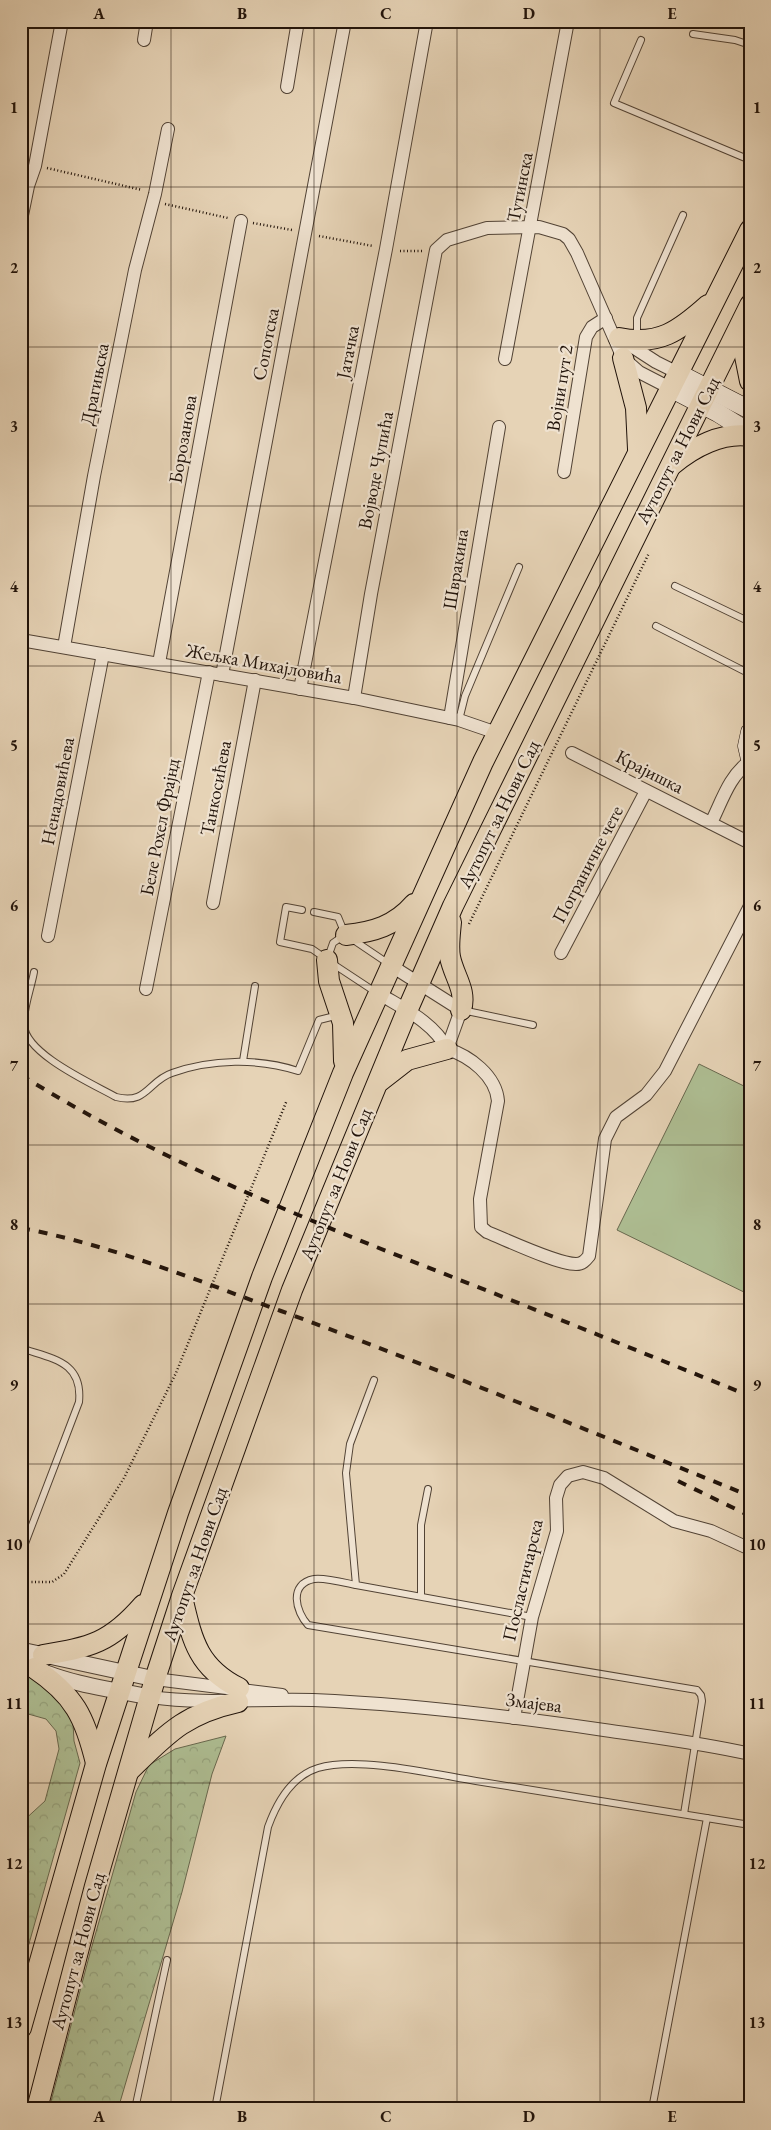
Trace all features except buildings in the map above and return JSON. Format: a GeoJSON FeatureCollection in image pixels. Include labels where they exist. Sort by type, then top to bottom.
{"type":"FeatureCollection","features":[{"type":"Feature","properties":{"kind":"main road","name":"Аутопут за Нови Сад"},"geometry":{"type":"LineString","coordinates":[[21,2028],[96,1764],[149,1598],[202,1441],[256,1294],[343,1072],[420,897],[497,734],[750,230]]}},
{"type":"Feature","properties":{"kind":"main road"},"geometry":{"type":"LineString","coordinates":[[623,337],[662,338],[676,331],[717,298]]}},
{"type":"Feature","properties":{"kind":"main road"},"geometry":{"type":"LineString","coordinates":[[749,307],[745,356],[750,381]]}},
{"type":"Feature","properties":{"kind":"main road","name":"Аутопут за Нови Сад"},"geometry":{"type":"LineString","coordinates":[[37,2109],[61,2008],[153,1688],[182,1596],[292,1290],[419,982],[453,906],[749,307]]}},
{"type":"Feature","properties":{"kind":"main road"},"geometry":{"type":"LineString","coordinates":[[623,358],[636,408],[638,451]]}},
{"type":"Feature","properties":{"kind":"main road"},"geometry":{"type":"LineString","coordinates":[[674,381],[704,395],[750,410]]}},
{"type":"Feature","properties":{"kind":"main road"},"geometry":{"type":"LineString","coordinates":[[704,395],[750,435]]}},
{"type":"Feature","properties":{"kind":"main road"},"geometry":{"type":"LineString","coordinates":[[668,468],[693,450],[716,440],[740,434],[750,435]]}},
{"type":"Feature","properties":{"kind":"main road"},"geometry":{"type":"LineString","coordinates":[[750,732],[747,753],[750,760]]}},
{"type":"Feature","properties":{"kind":"main road"},"geometry":{"type":"LineString","coordinates":[[346,935],[378,930],[391,924],[406,914],[420,897]]}},
{"type":"Feature","properties":{"kind":"main road"},"geometry":{"type":"LineString","coordinates":[[453,906],[449,948],[456,980],[464,994],[461,1010]]}},
{"type":"Feature","properties":{"kind":"main road"},"geometry":{"type":"LineString","coordinates":[[327,960],[329,981],[341,1015],[345,1047],[343,1072]]}},
{"type":"Feature","properties":{"kind":"main road"},"geometry":{"type":"LineString","coordinates":[[376,1086],[385,1075],[407,1060],[447,1049]]}},
{"type":"Feature","properties":{"kind":"main road"},"geometry":{"type":"LineString","coordinates":[[128,1772],[166,1736],[190,1718],[239,1695],[200,1657],[193,1640],[182,1596]]}},
{"type":"Feature","properties":{"kind":"main road"},"geometry":{"type":"LineString","coordinates":[[33,1661],[84,1648],[106,1639],[125,1625],[149,1598]]}},
{"type":"Feature","properties":{"kind":"main road"},"geometry":{"type":"LineString","coordinates":[[33,1661],[55,1682],[78,1709],[89,1734],[96,1764]]}},
{"type":"Feature","properties":{"kind":"street"},"geometry":{"type":"LineString","coordinates":[[21,220],[28,186],[35,166],[62,21]]}},
{"type":"Feature","properties":{"kind":"street"},"geometry":{"type":"LineString","coordinates":[[144,40],[148,21]]}},
{"type":"Feature","properties":{"kind":"street"},"geometry":{"type":"LineString","coordinates":[[287,87],[298,21]]}},
{"type":"Feature","properties":{"kind":"street","name":"Сопотска"},"geometry":{"type":"LineString","coordinates":[[222,675],[345,21]]}},
{"type":"Feature","properties":{"kind":"street","name":"Јатачка"},"geometry":{"type":"LineString","coordinates":[[300,689],[386,249],[427,21]]}},
{"type":"Feature","properties":{"kind":"street","name":"Тутинска"},"geometry":{"type":"LineString","coordinates":[[505,360],[568,21]]}},
{"type":"Feature","properties":{"kind":"street","name":"Драгињска"},"geometry":{"type":"LineString","coordinates":[[64,647],[94,476],[133,279],[154,198],[168,130]]}},
{"type":"Feature","properties":{"kind":"street","name":"Борозанова"},"geometry":{"type":"LineString","coordinates":[[159,663],[240,220]]}},
{"type":"Feature","properties":{"kind":"street"},"geometry":{"type":"LineString","coordinates":[[436,250],[447,240],[487,228],[547,228],[569,239],[606,318],[631,347],[674,381]]}},
{"type":"Feature","properties":{"kind":"street","name":"Војводе Чупића"},"geometry":{"type":"LineString","coordinates":[[354,698],[370,594],[436,250]]}},
{"type":"Feature","properties":{"kind":"street","name":"Војни пут 2"},"geometry":{"type":"LineString","coordinates":[[564,472],[586,337],[592,327],[606,318]]}},
{"type":"Feature","properties":{"kind":"street"},"geometry":{"type":"LineString","coordinates":[[623,337],[623,358],[639,372],[674,381]]}},
{"type":"Feature","properties":{"kind":"street","name":"Швракина"},"geometry":{"type":"LineString","coordinates":[[454,719],[499,427]]}},
{"type":"Feature","properties":{"kind":"street","name":"Жељка Михајловића"},"geometry":{"type":"LineString","coordinates":[[21,640],[354,698],[454,719],[497,734]]}},
{"type":"Feature","properties":{"kind":"street","name":"Ненадовићева"},"geometry":{"type":"LineString","coordinates":[[48,936],[103,654]]}},
{"type":"Feature","properties":{"kind":"street","name":"Беле Рохел Фрајнд"},"geometry":{"type":"LineString","coordinates":[[146,989],[208,672]]}},
{"type":"Feature","properties":{"kind":"street","name":"Танкосићева"},"geometry":{"type":"LineString","coordinates":[[212,902],[255,680]]}},
{"type":"Feature","properties":{"kind":"street","name":"Крајишка"},"geometry":{"type":"LineString","coordinates":[[572,752],[750,843]]}},
{"type":"Feature","properties":{"kind":"street"},"geometry":{"type":"LineString","coordinates":[[711,823],[731,781],[750,760]]}},
{"type":"Feature","properties":{"kind":"street","name":"Пограничне чете"},"geometry":{"type":"LineString","coordinates":[[561,954],[646,791]]}},
{"type":"Feature","properties":{"kind":"street"},"geometry":{"type":"LineString","coordinates":[[378,993],[433,1029],[442,1038],[447,1049],[462,1055],[485,1073],[497,1093],[498,1101],[480,1199],[481,1227],[486,1232],[563,1262],[578,1264],[585,1262],[589,1256],[605,1139],[613,1122],[650,1091],[665,1071],[750,906]]}},
{"type":"Feature","properties":{"kind":"street"},"geometry":{"type":"LineString","coordinates":[[390,965],[461,1010],[447,1049]]}},
{"type":"Feature","properties":{"kind":"street","name":"Посластичарска"},"geometry":{"type":"LineString","coordinates":[[514,1718],[532,1617],[557,1531],[556,1498],[560,1485],[568,1476],[576,1472],[604,1478],[674,1521],[711,1532],[750,1549]]}},
{"type":"Feature","properties":{"kind":"street"},"geometry":{"type":"LineString","coordinates":[[21,1650],[33,1661],[119,1692],[153,1688]]}},
{"type":"Feature","properties":{"kind":"street"},"geometry":{"type":"LineString","coordinates":[[33,1661],[125,1672],[153,1688]]}},
{"type":"Feature","properties":{"kind":"street","name":"Змајева"},"geometry":{"type":"LineString","coordinates":[[153,1688],[177,1700],[239,1695]]}},
{"type":"Feature","properties":{"kind":"street","name":"Змајева"},"geometry":{"type":"LineString","coordinates":[[153,1688],[514,1718],[695,1744],[750,1754]]}},
{"type":"Feature","properties":{"kind":"lane"},"geometry":{"type":"LineString","coordinates":[[693,34],[736,40],[750,45]]}},
{"type":"Feature","properties":{"kind":"lane"},"geometry":{"type":"LineString","coordinates":[[641,40],[614,104],[750,160]]}},
{"type":"Feature","properties":{"kind":"lane"},"geometry":{"type":"LineString","coordinates":[[623,337],[637,318],[683,215]]}},
{"type":"Feature","properties":{"kind":"lane"},"geometry":{"type":"LineString","coordinates":[[454,719],[519,567]]}},
{"type":"Feature","properties":{"kind":"lane"},"geometry":{"type":"LineString","coordinates":[[676,586],[750,622]]}},
{"type":"Feature","properties":{"kind":"lane"},"geometry":{"type":"LineString","coordinates":[[656,626],[750,674]]}},
{"type":"Feature","properties":{"kind":"lane"},"geometry":{"type":"LineString","coordinates":[[302,910],[286,907],[280,942],[312,948],[378,993]]}},
{"type":"Feature","properties":{"kind":"lane"},"geometry":{"type":"LineString","coordinates":[[314,912],[338,917],[346,935],[390,965]]}},
{"type":"Feature","properties":{"kind":"lane"},"geometry":{"type":"LineString","coordinates":[[327,960],[333,943],[339,937],[346,935]]}},
{"type":"Feature","properties":{"kind":"lane"},"geometry":{"type":"LineString","coordinates":[[34,972],[24,1018],[27,1037],[54,1062],[116,1097],[126,1100],[140,1097],[165,1076],[173,1072],[201,1066],[243,1062],[298,1071],[319,1020],[341,1015]]}},
{"type":"Feature","properties":{"kind":"lane"},"geometry":{"type":"LineString","coordinates":[[243,1062],[255,986]]}},
{"type":"Feature","properties":{"kind":"lane"},"geometry":{"type":"LineString","coordinates":[[461,1010],[533,1025]]}},
{"type":"Feature","properties":{"kind":"lane"},"geometry":{"type":"LineString","coordinates":[[21,1348],[64,1363],[76,1374],[80,1389],[79,1402],[21,1554]]}},
{"type":"Feature","properties":{"kind":"lane"},"geometry":{"type":"LineString","coordinates":[[356,1585],[346,1473],[350,1444],[374,1380]]}},
{"type":"Feature","properties":{"kind":"lane"},"geometry":{"type":"LineString","coordinates":[[421,1596],[421,1525],[428,1489]]}},
{"type":"Feature","properties":{"kind":"lane"},"geometry":{"type":"LineString","coordinates":[[532,1617],[314,1578],[303,1584],[296,1600],[300,1616],[308,1625],[694,1689],[701,1695],[702,1701],[684,1814]]}},
{"type":"Feature","properties":{"kind":"lane"},"geometry":{"type":"LineString","coordinates":[[215,2109],[268,1826],[273,1812],[286,1791],[301,1778],[317,1768],[339,1764],[379,1767],[750,1825]]}},
{"type":"Feature","properties":{"kind":"lane"},"geometry":{"type":"LineString","coordinates":[[652,2109],[707,1818]]}},
{"type":"Feature","properties":{"kind":"lane"},"geometry":{"type":"LineString","coordinates":[[135,2109],[167,1960]]}},
{"type":"Feature","properties":{"kind":"path"},"geometry":{"type":"LineString","coordinates":[[35,166],[240,220],[386,249],[436,250]]}},
{"type":"Feature","properties":{"kind":"path"},"geometry":{"type":"LineString","coordinates":[[466,930],[652,547]]}},
{"type":"Feature","properties":{"kind":"path"},"geometry":{"type":"LineString","coordinates":[[21,1582],[52,1582],[64,1574],[124,1478],[176,1372],[287,1100]]}},
{"type":"Feature","properties":{"kind":"green space"},"geometry":{"type":"Polygon","coordinates":[[[699,1064],[750,1089],[750,1295],[617,1230],[699,1064]]]}},
{"type":"Feature","properties":{"kind":"green space"},"geometry":{"type":"Polygon","coordinates":[[[21,1672],[46,1683],[62,1703],[73,1723],[74,1741],[80,1763],[21,1972],[21,1823],[45,1801],[59,1749],[56,1731],[46,1719],[21,1712],[21,1672]]]}},
{"type":"Feature","properties":{"kind":"green space"},"geometry":{"type":"Polygon","coordinates":[[[226,1736],[212,1774],[182,1892],[118,2109],[49,2109],[90,1953],[136,1792],[149,1765],[175,1749],[226,1736]]]}},
{"type":"Feature","properties":{"kind":"railway"},"geometry":{"type":"LineString","coordinates":[[21,1075],[127,1135],[236,1188],[347,1235],[750,1396]]}},
{"type":"Feature","properties":{"kind":"railway"},"geometry":{"type":"LineString","coordinates":[[21,1228],[88,1244],[153,1264],[217,1287],[458,1378],[750,1496]]}},
{"type":"Feature","properties":{"kind":"railway"},"geometry":{"type":"LineString","coordinates":[[678,1481],[750,1516]]}}]}
